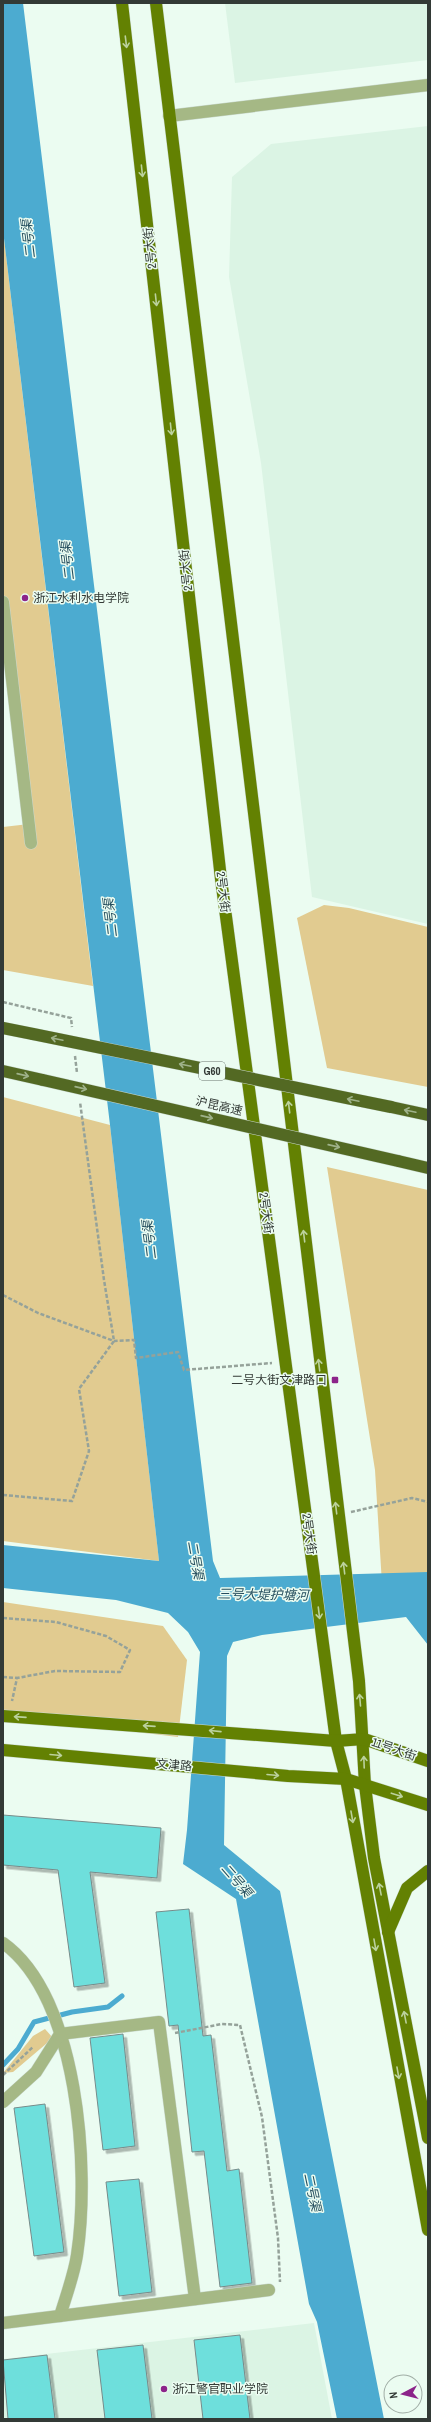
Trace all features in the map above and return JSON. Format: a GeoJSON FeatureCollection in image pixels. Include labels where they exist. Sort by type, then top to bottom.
{"type":"FeatureCollection","features":[{"type":"Feature","properties":{"kind":"highway","name":"G60"},"geometry":{"type":"LineString","coordinates":[[3,1028],[428,1115]]}},
{"type":"Feature","properties":{"kind":"highway","name":"沪昆高速"},"geometry":{"type":"LineString","coordinates":[[3,1071],[428,1168]]}},
{"type":"Feature","properties":{"kind":"main road","name":"2号大街"},"geometry":{"type":"LineString","coordinates":[[122,3],[221,879],[336,1741],[346,1778],[428,2230]]}},
{"type":"Feature","properties":{"kind":"main road"},"geometry":{"type":"LineString","coordinates":[[156,3],[354,1648],[364,1739],[366,1785],[374,1858],[428,2138]]}},
{"type":"Feature","properties":{"kind":"main road"},"geometry":{"type":"LineString","coordinates":[[3,1716],[336,1741]]}},
{"type":"Feature","properties":{"kind":"main road","name":"11号大街"},"geometry":{"type":"LineString","coordinates":[[336,1741],[364,1739],[428,1761]]}},
{"type":"Feature","properties":{"kind":"main road","name":"文津路"},"geometry":{"type":"LineString","coordinates":[[3,1750],[185,1766],[235,1772],[346,1778]]}},
{"type":"Feature","properties":{"kind":"main road"},"geometry":{"type":"LineString","coordinates":[[346,1778],[428,1805]]}},
{"type":"Feature","properties":{"kind":"main road"},"geometry":{"type":"LineString","coordinates":[[388,1932],[407,1888],[428,1871]]}},
{"type":"Feature","properties":{"kind":"street"},"geometry":{"type":"LineString","coordinates":[[169,116],[428,85]]}},
{"type":"Feature","properties":{"kind":"street"},"geometry":{"type":"LineString","coordinates":[[3,602],[7,664],[31,843]]}},
{"type":"Feature","properties":{"kind":"street"},"geometry":{"type":"LineString","coordinates":[[3,1943],[15,1952],[45,1995],[67,2054],[77,2120],[82,2191],[77,2256],[60,2316]]}},
{"type":"Feature","properties":{"kind":"street"},"geometry":{"type":"LineString","coordinates":[[59,2031],[159,2022],[195,2299]]}},
{"type":"Feature","properties":{"kind":"street"},"geometry":{"type":"LineString","coordinates":[[3,2102],[36,2072],[59,2031]]}},
{"type":"Feature","properties":{"kind":"street"},"geometry":{"type":"LineString","coordinates":[[3,2323],[269,2290]]}},
{"type":"Feature","properties":{"kind":"path"},"geometry":{"type":"LineString","coordinates":[[3,1002],[71,1018],[73,1034]]}},
{"type":"Feature","properties":{"kind":"path"},"geometry":{"type":"LineString","coordinates":[[75,1050],[78,1081]]}},
{"type":"Feature","properties":{"kind":"path"},"geometry":{"type":"LineString","coordinates":[[3,1495],[72,1501],[89,1451],[79,1389],[114,1341],[104,1280],[79,1096]]}},
{"type":"Feature","properties":{"kind":"path"},"geometry":{"type":"LineString","coordinates":[[3,1295],[38,1313],[114,1341],[134,1340],[136,1358],[178,1352],[184,1370],[286,1362]]}},
{"type":"Feature","properties":{"kind":"path"},"geometry":{"type":"LineString","coordinates":[[337,1515],[412,1498],[428,1502]]}},
{"type":"Feature","properties":{"kind":"path"},"geometry":{"type":"LineString","coordinates":[[3,1618],[56,1622],[106,1636],[130,1650],[120,1672],[55,1671],[17,1678],[3,1677]]}},
{"type":"Feature","properties":{"kind":"path"},"geometry":{"type":"LineString","coordinates":[[12,1701],[17,1678]]}},
{"type":"Feature","properties":{"kind":"path"},"geometry":{"type":"LineString","coordinates":[[160,2036],[222,2024],[240,2025],[262,2117],[278,2238],[280,2281],[269,2290]]}},
{"type":"Feature","properties":{"kind":"path"},"geometry":{"type":"LineString","coordinates":[[3,2075],[35,2045]]}},
{"type":"Feature","properties":{"kind":"shaded area"},"geometry":{"type":"Polygon","coordinates":[[[225,3],[428,3],[428,60],[235,83],[225,3]]]}},
{"type":"Feature","properties":{"kind":"shaded area"},"geometry":{"type":"Polygon","coordinates":[[[428,126],[428,924],[312,897],[261,463],[229,277],[232,177],[271,144],[428,126]]]}},
{"type":"Feature","properties":{"kind":"shaded area","name":"浙江水利水电学院"},"geometry":{"type":"Polygon","coordinates":[[[3,230],[93,986],[3,970],[3,827],[29,824],[3,594],[3,230]]]}},
{"type":"Feature","properties":{"kind":"shaded area"},"geometry":{"type":"Polygon","coordinates":[[[324,905],[349,908],[428,927],[428,1087],[327,1068],[297,918],[324,905]]]}},
{"type":"Feature","properties":{"kind":"shaded area"},"geometry":{"type":"Polygon","coordinates":[[[3,1097],[110,1125],[159,1561],[3,1541],[3,1097]]]}},
{"type":"Feature","properties":{"kind":"shaded area"},"geometry":{"type":"Polygon","coordinates":[[[327,1167],[428,1190],[428,1629],[382,1584],[375,1470],[327,1167]]]}},
{"type":"Feature","properties":{"kind":"shaded area"},"geometry":{"type":"Polygon","coordinates":[[[3,1602],[163,1626],[187,1660],[178,1737],[3,1716],[3,1602]]]}},
{"type":"Feature","properties":{"kind":"shaded area"},"geometry":{"type":"Polygon","coordinates":[[[45,2029],[53,2038],[13,2072],[3,2073],[33,2036],[45,2029]]]}},
{"type":"Feature","properties":{"kind":"shaded area","name":"浙江警官职业学院"},"geometry":{"type":"Polygon","coordinates":[[[314,2323],[332,2419],[3,2419],[3,2359],[314,2323]]]}},
{"type":"Feature","properties":{"kind":"water"},"geometry":{"type":"Polygon","coordinates":[[[3,3],[23,3],[213,1561],[220,1578],[428,1572],[428,1645],[406,1617],[262,1635],[233,1642],[227,1656],[224,1845],[280,1891],[384,2419],[337,2419],[317,2322],[309,2304],[236,1899],[183,1864],[187,1830],[200,1652],[188,1632],[168,1613],[116,1600],[3,1588],[3,1545],[159,1561],[110,1125],[3,230],[3,3]]]}},
{"type":"Feature","properties":{"kind":"building"},"geometry":{"type":"Polygon","coordinates":[[[3,1815],[161,1828],[157,1878],[90,1872],[105,1983],[74,1987],[58,1870],[3,1865],[3,1815]]]}},
{"type":"Feature","properties":{"kind":"building"},"geometry":{"type":"Polygon","coordinates":[[[189,1909],[203,2036],[211,2035],[227,2171],[239,2169],[252,2283],[220,2287],[204,2151],[192,2152],[178,2025],[169,2026],[156,1912],[189,1909]]]}},
{"type":"Feature","properties":{"kind":"building"},"geometry":{"type":"Polygon","coordinates":[[[123,2034],[135,2146],[103,2150],[90,2038],[123,2034]]]}},
{"type":"Feature","properties":{"kind":"building"},"geometry":{"type":"Polygon","coordinates":[[[45,2104],[64,2252],[34,2256],[14,2108],[45,2104]]]}},
{"type":"Feature","properties":{"kind":"building"},"geometry":{"type":"Polygon","coordinates":[[[139,2179],[152,2292],[119,2296],[106,2182],[139,2179]]]}},
{"type":"Feature","properties":{"kind":"building"},"geometry":{"type":"Polygon","coordinates":[[[240,2335],[250,2419],[203,2419],[194,2340],[240,2335]]]}},
{"type":"Feature","properties":{"kind":"building"},"geometry":{"type":"Polygon","coordinates":[[[143,2345],[152,2419],[105,2419],[97,2350],[143,2345]]]}},
{"type":"Feature","properties":{"kind":"building"},"geometry":{"type":"Polygon","coordinates":[[[47,2355],[55,2419],[8,2419],[3,2360],[47,2355]]]}},
{"type":"Feature","properties":{"kind":"waterway"},"geometry":{"type":"LineString","coordinates":[[3,2065],[18,2049],[34,2022],[72,2012],[108,2007],[122,1996]]}},
{"type":"Feature","properties":{"kind":"place","name":"浙江水利水电学院"},"geometry":{"type":"Point","coordinates":[25,598]}},
{"type":"Feature","properties":{"kind":"place","name":"二号大街文津路口"},"geometry":{"type":"Point","coordinates":[335,1380]}},
{"type":"Feature","properties":{"kind":"place","name":"浙江警官职业学院"},"geometry":{"type":"Point","coordinates":[164,2389]}},
{"type":"Feature","properties":{"kind":"water label","name":"二号渠"},"geometry":{"type":"Point","coordinates":[28,239]}},
{"type":"Feature","properties":{"kind":"water label","name":"二号渠"},"geometry":{"type":"Point","coordinates":[67,561]}},
{"type":"Feature","properties":{"kind":"water label","name":"二号渠"},"geometry":{"type":"Point","coordinates":[110,918]}},
{"type":"Feature","properties":{"kind":"water label","name":"二号渠"},"geometry":{"type":"Point","coordinates":[149,1240]}},
{"type":"Feature","properties":{"kind":"water label","name":"二号渠"},"geometry":{"type":"Point","coordinates":[196,1560]}},
{"type":"Feature","properties":{"kind":"water label","name":"三号大堤护塘河"},"geometry":{"type":"Point","coordinates":[263,1594]}},
{"type":"Feature","properties":{"kind":"water label","name":"二号渠"},"geometry":{"type":"Point","coordinates":[237,1880]}},
{"type":"Feature","properties":{"kind":"water label","name":"二号渠"},"geometry":{"type":"Point","coordinates":[313,2192]}}]}
